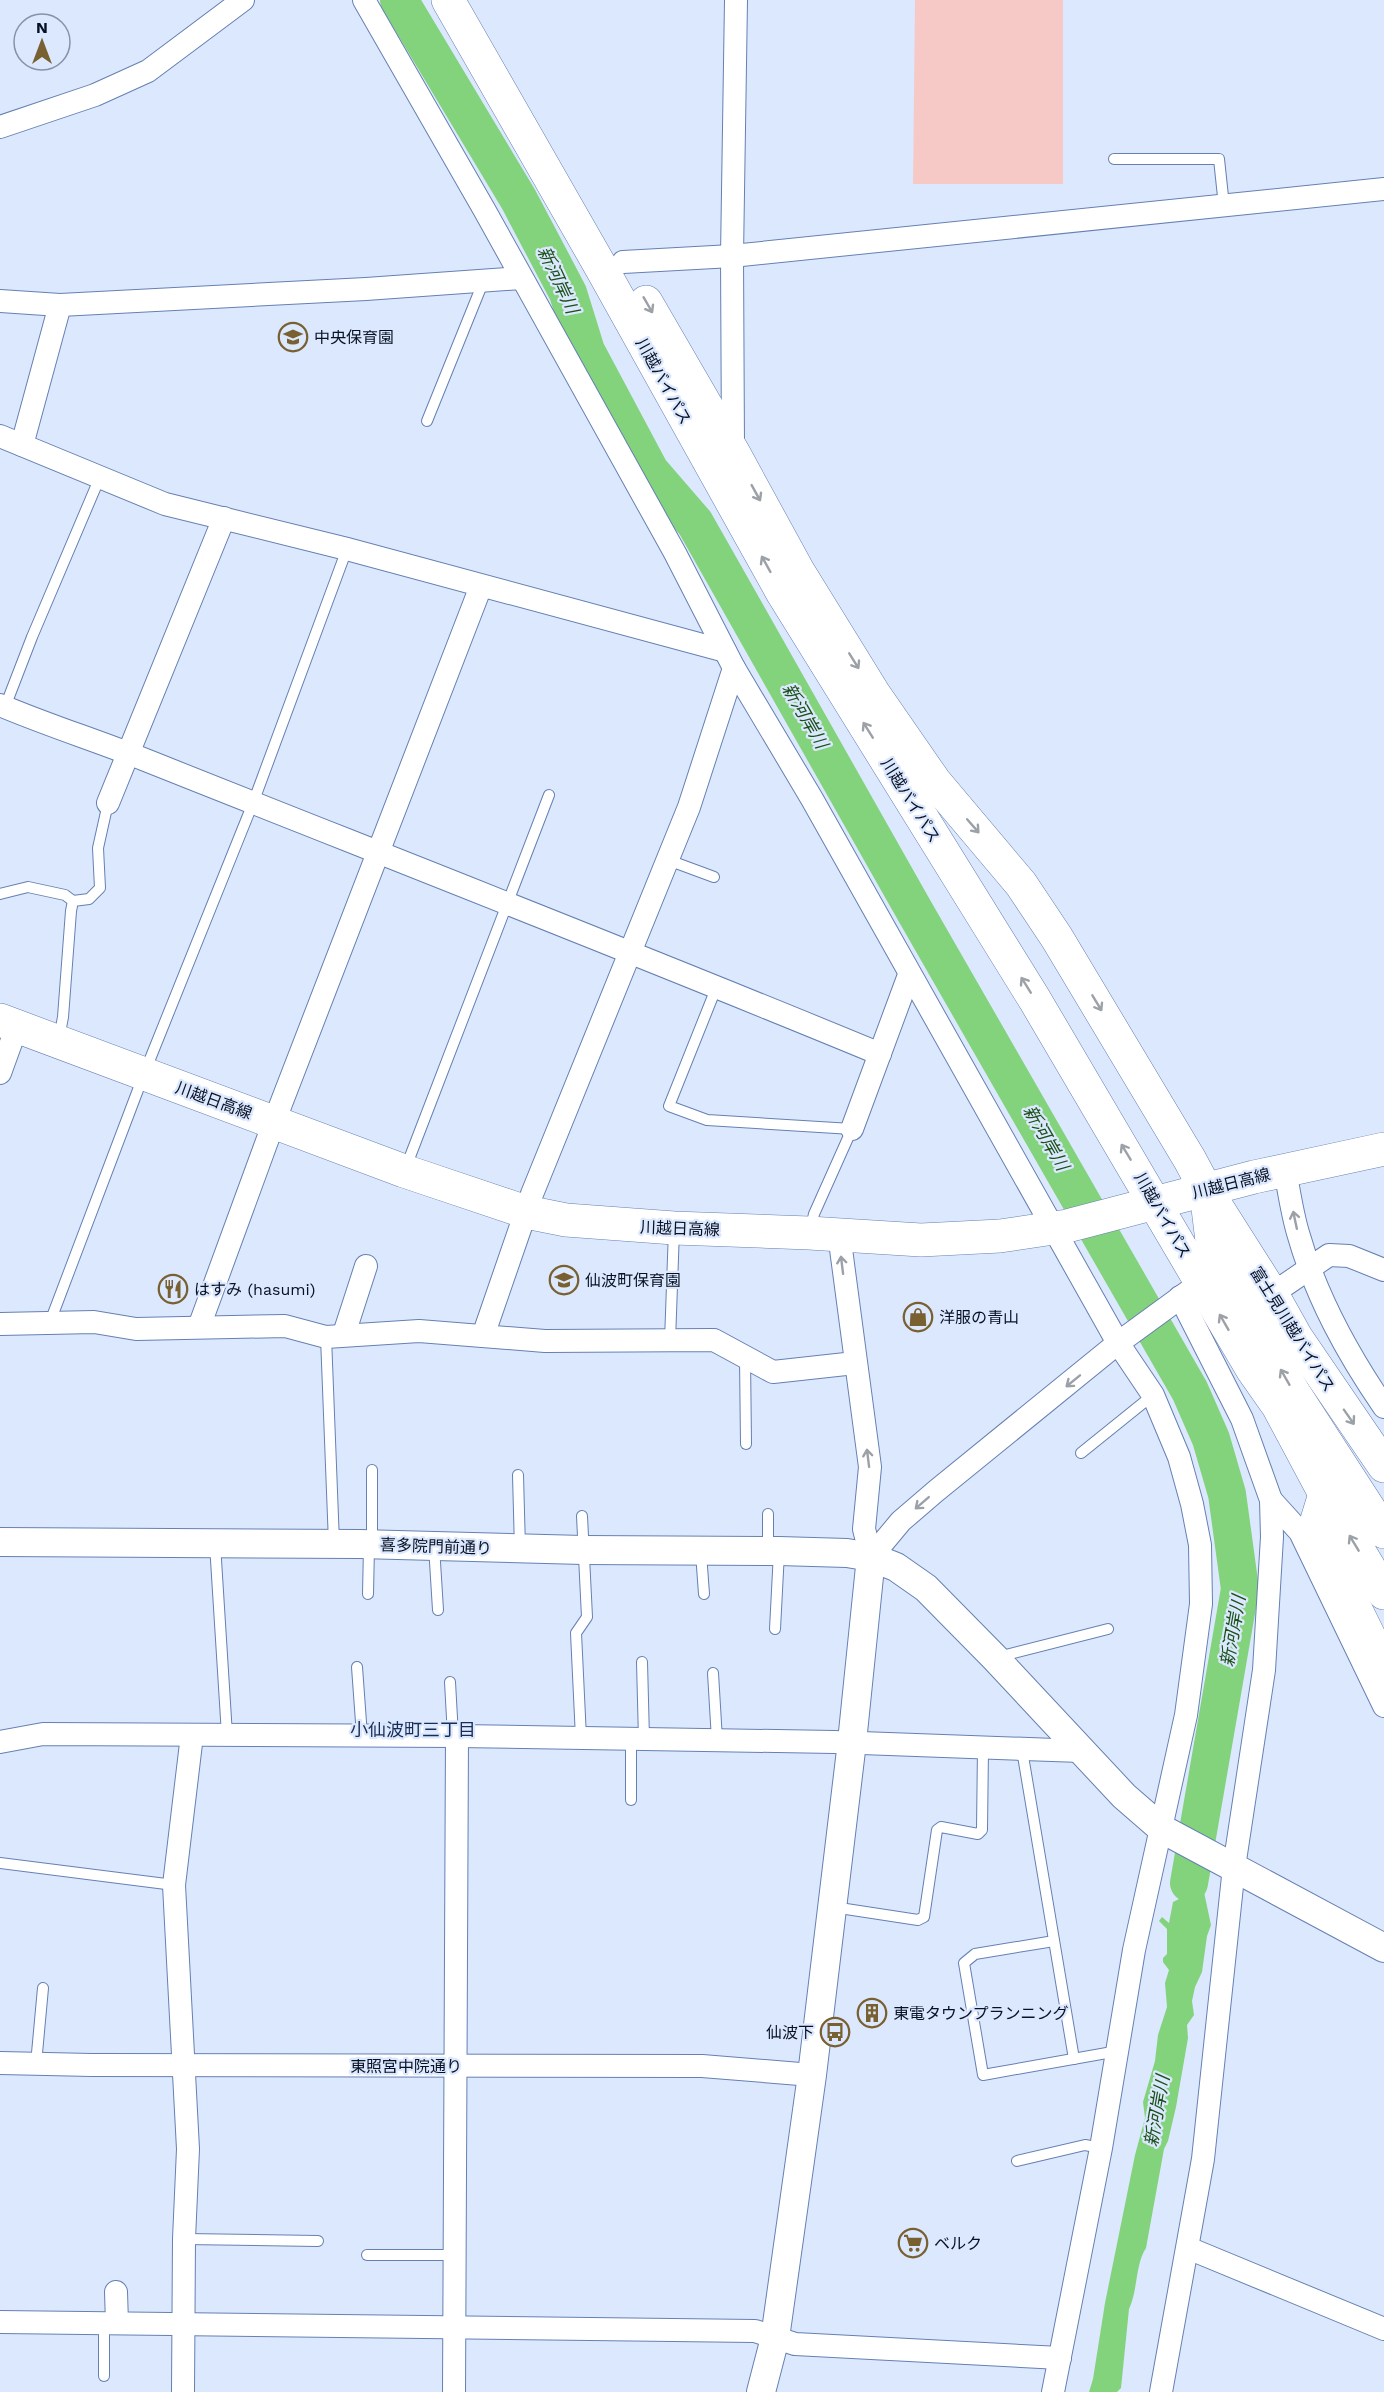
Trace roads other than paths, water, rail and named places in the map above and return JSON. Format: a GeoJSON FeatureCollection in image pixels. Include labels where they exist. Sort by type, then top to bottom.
{"type":"FeatureCollection","features":[{"type":"Feature","properties":{"kind":"main road","name":"川越バイパス"},"geometry":{"type":"LineString","coordinates":[[448,0],[602,269],[782,592],[1035,1000],[1156,1203],[1184,1294],[1252,1369],[1278,1406],[1325,1494],[1384,1593]]}},
{"type":"Feature","properties":{"kind":"main road","name":"川越バイパス"},"geometry":{"type":"LineString","coordinates":[[472,0],[733,452],[798,571],[874,694],[935,782],[1021,884],[1058,938],[1206,1190]]}},
{"type":"Feature","properties":{"kind":"main road","name":"川越日高線"},"geometry":{"type":"LineString","coordinates":[[8,1023],[404,1171],[526,1212],[566,1220],[674,1228],[824,1233],[921,1240],[1000,1236],[1060,1227],[1286,1170],[1384,1149]]}},
{"type":"Feature","properties":{"kind":"main road","name":"富士見川越バイパス"},"geometry":{"type":"LineString","coordinates":[[1206,1190],[1302,1346],[1384,1467]]}},
{"type":"Feature","properties":{"kind":"main road"},"geometry":{"type":"LineString","coordinates":[[1206,1190],[1212,1241],[1229,1282],[1294,1393],[1384,1532]]}},
{"type":"Feature","properties":{"kind":"main road"},"geometry":{"type":"LineString","coordinates":[[1278,1406],[1384,1539]]}},
{"type":"Feature","properties":{"kind":"main road"},"geometry":{"type":"LineString","coordinates":[[1325,1494],[1317,1526],[1384,1667]]}},
{"type":"Feature","properties":{"kind":"street"},"geometry":{"type":"LineString","coordinates":[[0,127],[95,95],[148,72],[243,0]]}},
{"type":"Feature","properties":{"kind":"street"},"geometry":{"type":"LineString","coordinates":[[364,0],[485,211],[520,278],[675,553],[729,660],[812,799],[909,975],[1125,1338],[1153,1395],[1179,1457],[1200,1545],[1201,1604],[1186,1715],[1166,1831],[1134,1950],[1101,2148],[1053,2392]]}},
{"type":"Feature","properties":{"kind":"street"},"geometry":{"type":"LineString","coordinates":[[733,452],[732,256],[736,0]]}},
{"type":"Feature","properties":{"kind":"street"},"geometry":{"type":"LineString","coordinates":[[623,262],[732,256],[1384,189]]}},
{"type":"Feature","properties":{"kind":"street"},"geometry":{"type":"LineString","coordinates":[[0,301],[60,305],[366,289],[520,278]]}},
{"type":"Feature","properties":{"kind":"street"},"geometry":{"type":"LineString","coordinates":[[22,445],[60,305]]}},
{"type":"Feature","properties":{"kind":"street"},"geometry":{"type":"LineString","coordinates":[[0,436],[165,504],[347,549],[481,586],[729,660]]}},
{"type":"Feature","properties":{"kind":"street"},"geometry":{"type":"LineString","coordinates":[[108,803],[224,518]]}},
{"type":"Feature","properties":{"kind":"street"},"geometry":{"type":"LineString","coordinates":[[200,1327],[274,1122],[481,586]]}},
{"type":"Feature","properties":{"kind":"street"},"geometry":{"type":"LineString","coordinates":[[483,1336],[526,1212],[689,807],[729,660]]}},
{"type":"Feature","properties":{"kind":"street"},"geometry":{"type":"LineString","coordinates":[[2,706],[127,752],[630,954],[717,986],[880,1054]]}},
{"type":"Feature","properties":{"kind":"street"},"geometry":{"type":"LineString","coordinates":[[852,1129],[909,975]]}},
{"type":"Feature","properties":{"kind":"street"},"geometry":{"type":"LineString","coordinates":[[0,1073],[8,1023]]}},
{"type":"Feature","properties":{"kind":"street"},"geometry":{"type":"LineString","coordinates":[[1286,1170],[1298,1234],[1310,1269],[1332,1322],[1384,1407]]}},
{"type":"Feature","properties":{"kind":"street"},"geometry":{"type":"LineString","coordinates":[[1161,2392],[1203,2159],[1230,1865],[1264,1670],[1272,1537],[1271,1500],[1242,1419],[1184,1294],[1206,1190]]}},
{"type":"Feature","properties":{"kind":"street"},"geometry":{"type":"LineString","coordinates":[[761,2392],[776,2338],[812,2075],[852,1742],[871,1557],[864,1529],[870,1467],[855,1363],[824,1233]]}},
{"type":"Feature","properties":{"kind":"street"},"geometry":{"type":"LineString","coordinates":[[1272,1294],[1329,1255],[1349,1256],[1384,1270]]}},
{"type":"Feature","properties":{"kind":"street"},"geometry":{"type":"LineString","coordinates":[[335,1336],[366,1266]]}},
{"type":"Feature","properties":{"kind":"street"},"geometry":{"type":"LineString","coordinates":[[871,1557],[902,1521],[936,1491],[1125,1338],[1184,1294]]}},
{"type":"Feature","properties":{"kind":"street"},"geometry":{"type":"LineString","coordinates":[[0,1324],[94,1322],[136,1329],[285,1326],[335,1336],[419,1331],[545,1341],[714,1340],[773,1372],[855,1363]]}},
{"type":"Feature","properties":{"kind":"street"},"geometry":{"type":"LineString","coordinates":[[1271,1500],[1300,1532],[1384,1706]]}},
{"type":"Feature","properties":{"kind":"street","name":"喜多院門前通り"},"geometry":{"type":"LineString","coordinates":[[0,1542],[370,1544],[520,1549],[774,1551],[847,1553],[871,1557],[896,1567],[926,1588],[1124,1796],[1166,1831],[1384,1948]]}},
{"type":"Feature","properties":{"kind":"street"},"geometry":{"type":"LineString","coordinates":[[0,1742],[43,1734],[455,1736],[852,1742],[1081,1751]]}},
{"type":"Feature","properties":{"kind":"street"},"geometry":{"type":"LineString","coordinates":[[183,2392],[184,2239],[188,2149],[174,1885],[192,1735]]}},
{"type":"Feature","properties":{"kind":"street"},"geometry":{"type":"LineString","coordinates":[[454,2392],[455,1736]]}},
{"type":"Feature","properties":{"kind":"street","name":"東照宮中院通り"},"geometry":{"type":"LineString","coordinates":[[0,2063],[456,2067],[702,2066],[812,2075]]}},
{"type":"Feature","properties":{"kind":"street"},"geometry":{"type":"LineString","coordinates":[[1188,2248],[1384,2329]]}},
{"type":"Feature","properties":{"kind":"street"},"geometry":{"type":"LineString","coordinates":[[110,2323],[116,2292]]}},
{"type":"Feature","properties":{"kind":"street"},"geometry":{"type":"LineString","coordinates":[[0,2322],[754,2331],[795,2344],[1060,2358]]}},
{"type":"Feature","properties":{"kind":"lane"},"geometry":{"type":"LineString","coordinates":[[1114,159],[1219,159],[1224,206]]}},
{"type":"Feature","properties":{"kind":"lane"},"geometry":{"type":"LineString","coordinates":[[428,421],[484,280]]}},
{"type":"Feature","properties":{"kind":"lane"},"geometry":{"type":"LineString","coordinates":[[2,706],[100,477]]}},
{"type":"Feature","properties":{"kind":"lane"},"geometry":{"type":"LineString","coordinates":[[50,1322],[144,1074],[253,803],[347,549]]}},
{"type":"Feature","properties":{"kind":"lane"},"geometry":{"type":"LineString","coordinates":[[404,1171],[549,795]]}},
{"type":"Feature","properties":{"kind":"lane"},"geometry":{"type":"LineString","coordinates":[[0,894],[28,887],[65,896],[73,901],[89,899],[100,888],[98,848],[108,803]]}},
{"type":"Feature","properties":{"kind":"lane"},"geometry":{"type":"LineString","coordinates":[[668,860],[714,877]]}},
{"type":"Feature","properties":{"kind":"lane"},"geometry":{"type":"LineString","coordinates":[[58,1041],[63,1017],[73,901]]}},
{"type":"Feature","properties":{"kind":"lane"},"geometry":{"type":"LineString","coordinates":[[717,986],[669,1106],[707,1120],[852,1129],[814,1215],[824,1233]]}},
{"type":"Feature","properties":{"kind":"lane"},"geometry":{"type":"LineString","coordinates":[[670,1341],[674,1228]]}},
{"type":"Feature","properties":{"kind":"lane"},"geometry":{"type":"LineString","coordinates":[[334,1544],[335,1336]]}},
{"type":"Feature","properties":{"kind":"lane"},"geometry":{"type":"LineString","coordinates":[[746,1357],[746,1444]]}},
{"type":"Feature","properties":{"kind":"lane"},"geometry":{"type":"LineString","coordinates":[[1081,1453],[1153,1395]]}},
{"type":"Feature","properties":{"kind":"lane"},"geometry":{"type":"LineString","coordinates":[[368,1593],[372,1470]]}},
{"type":"Feature","properties":{"kind":"lane"},"geometry":{"type":"LineString","coordinates":[[518,1475],[520,1549]]}},
{"type":"Feature","properties":{"kind":"lane"},"geometry":{"type":"LineString","coordinates":[[768,1514],[774,1551],[775,1629]]}},
{"type":"Feature","properties":{"kind":"lane"},"geometry":{"type":"LineString","coordinates":[[582,1516],[587,1617],[576,1633],[582,1738]]}},
{"type":"Feature","properties":{"kind":"lane"},"geometry":{"type":"LineString","coordinates":[[215,1544],[227,1735]]}},
{"type":"Feature","properties":{"kind":"lane"},"geometry":{"type":"LineString","coordinates":[[434,1546],[438,1610]]}},
{"type":"Feature","properties":{"kind":"lane"},"geometry":{"type":"LineString","coordinates":[[701,1550],[704,1594]]}},
{"type":"Feature","properties":{"kind":"lane"},"geometry":{"type":"LineString","coordinates":[[995,1658],[1108,1629]]}},
{"type":"Feature","properties":{"kind":"lane"},"geometry":{"type":"LineString","coordinates":[[631,1800],[638,1739],[642,1662]]}},
{"type":"Feature","properties":{"kind":"lane"},"geometry":{"type":"LineString","coordinates":[[357,1667],[362,1736]]}},
{"type":"Feature","properties":{"kind":"lane"},"geometry":{"type":"LineString","coordinates":[[713,1673],[717,1740]]}},
{"type":"Feature","properties":{"kind":"lane"},"geometry":{"type":"LineString","coordinates":[[450,1682],[455,1736]]}},
{"type":"Feature","properties":{"kind":"lane"},"geometry":{"type":"LineString","coordinates":[[832,1907],[918,1920],[924,1917],[937,1830],[941,1827],[978,1834],[982,1830],[983,1748]]}},
{"type":"Feature","properties":{"kind":"lane"},"geometry":{"type":"LineString","coordinates":[[1022,1750],[1074,2059]]}},
{"type":"Feature","properties":{"kind":"lane"},"geometry":{"type":"LineString","coordinates":[[0,1863],[174,1885]]}},
{"type":"Feature","properties":{"kind":"lane"},"geometry":{"type":"LineString","coordinates":[[1054,1941],[975,1954],[964,1963],[983,2075],[1118,2051]]}},
{"type":"Feature","properties":{"kind":"lane"},"geometry":{"type":"LineString","coordinates":[[36,2064],[44,1988]]}},
{"type":"Feature","properties":{"kind":"lane"},"geometry":{"type":"LineString","coordinates":[[1017,2161],[1085,2145],[1101,2148]]}},
{"type":"Feature","properties":{"kind":"lane"},"geometry":{"type":"LineString","coordinates":[[184,2239],[318,2241]]}},
{"type":"Feature","properties":{"kind":"lane"},"geometry":{"type":"LineString","coordinates":[[367,2255],[454,2255]]}},
{"type":"Feature","properties":{"kind":"lane"},"geometry":{"type":"LineString","coordinates":[[104,2376],[110,2323]]}},
{"type":"Feature","properties":{"kind":"water"},"geometry":{"type":"Polygon","coordinates":[[[1188,1861],[1204,1869],[1206,1880],[1204,1892],[1211,1925],[1207,1936],[1202,1972],[1192,2001],[1194,2015],[1187,2025],[1188,2038],[1176,2107],[1164,2149],[1146,2248],[1140,2262],[1129,2309],[1121,2388],[1117,2392],[1089,2392],[1135,2155],[1145,2118],[1143,2102],[1155,2061],[1158,2035],[1167,2007],[1165,1983],[1169,1970],[1163,1958],[1167,1954],[1167,1929],[1159,1921],[1162,1917],[1169,1923],[1173,1902],[1181,1898],[1188,1861]]]}},
{"type":"Feature","properties":{"kind":"waterway","name":"新河岸川"},"geometry":{"type":"LineString","coordinates":[[399,0],[519,200],[568,293],[586,351],[650,471],[695,523],[1190,1391],[1211,1439],[1227,1494],[1240,1589],[1189,1883]]}},
{"type":"Feature","properties":{"kind":"place","name":"中央保育園"},"geometry":{"type":"Point","coordinates":[293,337]}},
{"type":"Feature","properties":{"kind":"place","name":"仙波町保育園"},"geometry":{"type":"Point","coordinates":[564,1280]}},
{"type":"Feature","properties":{"kind":"place","name":"はすみ (hasumi)"},"geometry":{"type":"Point","coordinates":[173,1289]}},
{"type":"Feature","properties":{"kind":"place","name":"洋服の青山"},"geometry":{"type":"Point","coordinates":[918,1317]}},
{"type":"Feature","properties":{"kind":"place","name":"東電タウンプランニング"},"geometry":{"type":"Point","coordinates":[872,2013]}},
{"type":"Feature","properties":{"kind":"place","name":"仙波下"},"geometry":{"type":"Point","coordinates":[835,2032]}},
{"type":"Feature","properties":{"kind":"place","name":"ベルク"},"geometry":{"type":"Point","coordinates":[913,2243]}},
{"type":"Feature","properties":{"kind":"district","name":"小仙波町三丁目"},"geometry":{"type":"Point","coordinates":[413,1730]}}]}
